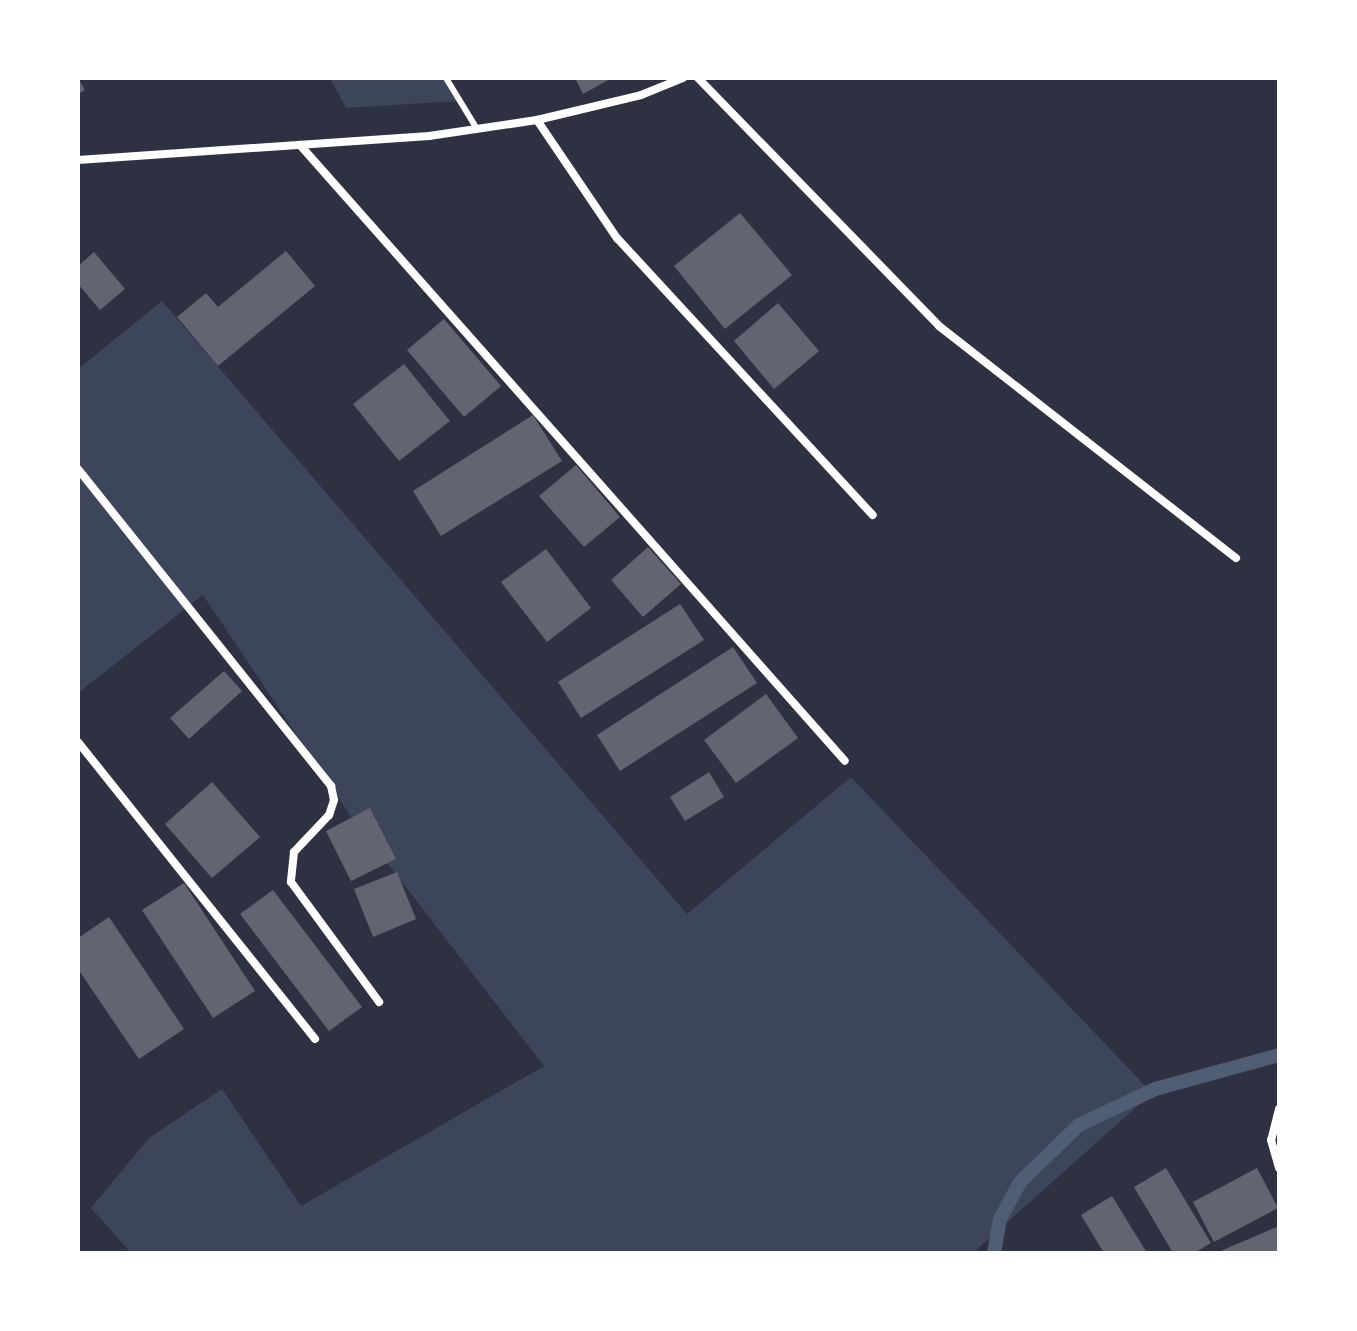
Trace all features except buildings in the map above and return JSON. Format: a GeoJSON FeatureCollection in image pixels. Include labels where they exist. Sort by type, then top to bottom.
{"type":"FeatureCollection","features":[{"type":"Feature","properties":{"kind":"street"},"geometry":{"type":"LineString","coordinates":[[78,160],[477,129],[537,120],[641,95],[683,78]]}},
{"type":"Feature","properties":{"kind":"street"},"geometry":{"type":"LineString","coordinates":[[698,78],[939,326],[1236,558]]}},
{"type":"Feature","properties":{"kind":"street"},"geometry":{"type":"LineString","coordinates":[[537,120],[617,238],[873,515]]}},
{"type":"Feature","properties":{"kind":"street"},"geometry":{"type":"LineString","coordinates":[[300,145],[845,761]]}},
{"type":"Feature","properties":{"kind":"street"},"geometry":{"type":"LineString","coordinates":[[78,469],[331,786],[334,800],[329,815],[294,852],[291,882],[379,1002]]}},
{"type":"Feature","properties":{"kind":"street"},"geometry":{"type":"LineString","coordinates":[[78,742],[315,1039]]}},
{"type":"Feature","properties":{"kind":"street"},"geometry":{"type":"LineString","coordinates":[[1279,1109],[1271,1140],[1279,1168]]}},
{"type":"Feature","properties":{"kind":"lane"},"geometry":{"type":"LineString","coordinates":[[446,78],[477,129]]}},
{"type":"Feature","properties":{"kind":"shaded area"},"geometry":{"type":"Polygon","coordinates":[[[330,78],[448,78],[459,101],[346,108],[330,78]]]}},
{"type":"Feature","properties":{"kind":"shaded area"},"geometry":{"type":"Polygon","coordinates":[[[162,301],[687,914],[851,777],[1152,1093],[973,1253],[131,1253],[91,1208],[149,1138],[222,1089],[301,1206],[544,1066],[350,815],[203,595],[78,693],[78,369],[162,301]]]}},
{"type":"Feature","properties":{"kind":"waterway"},"geometry":{"type":"LineString","coordinates":[[994,1253],[1000,1219],[1020,1182],[1079,1125],[1155,1089],[1279,1055]]}}]}
